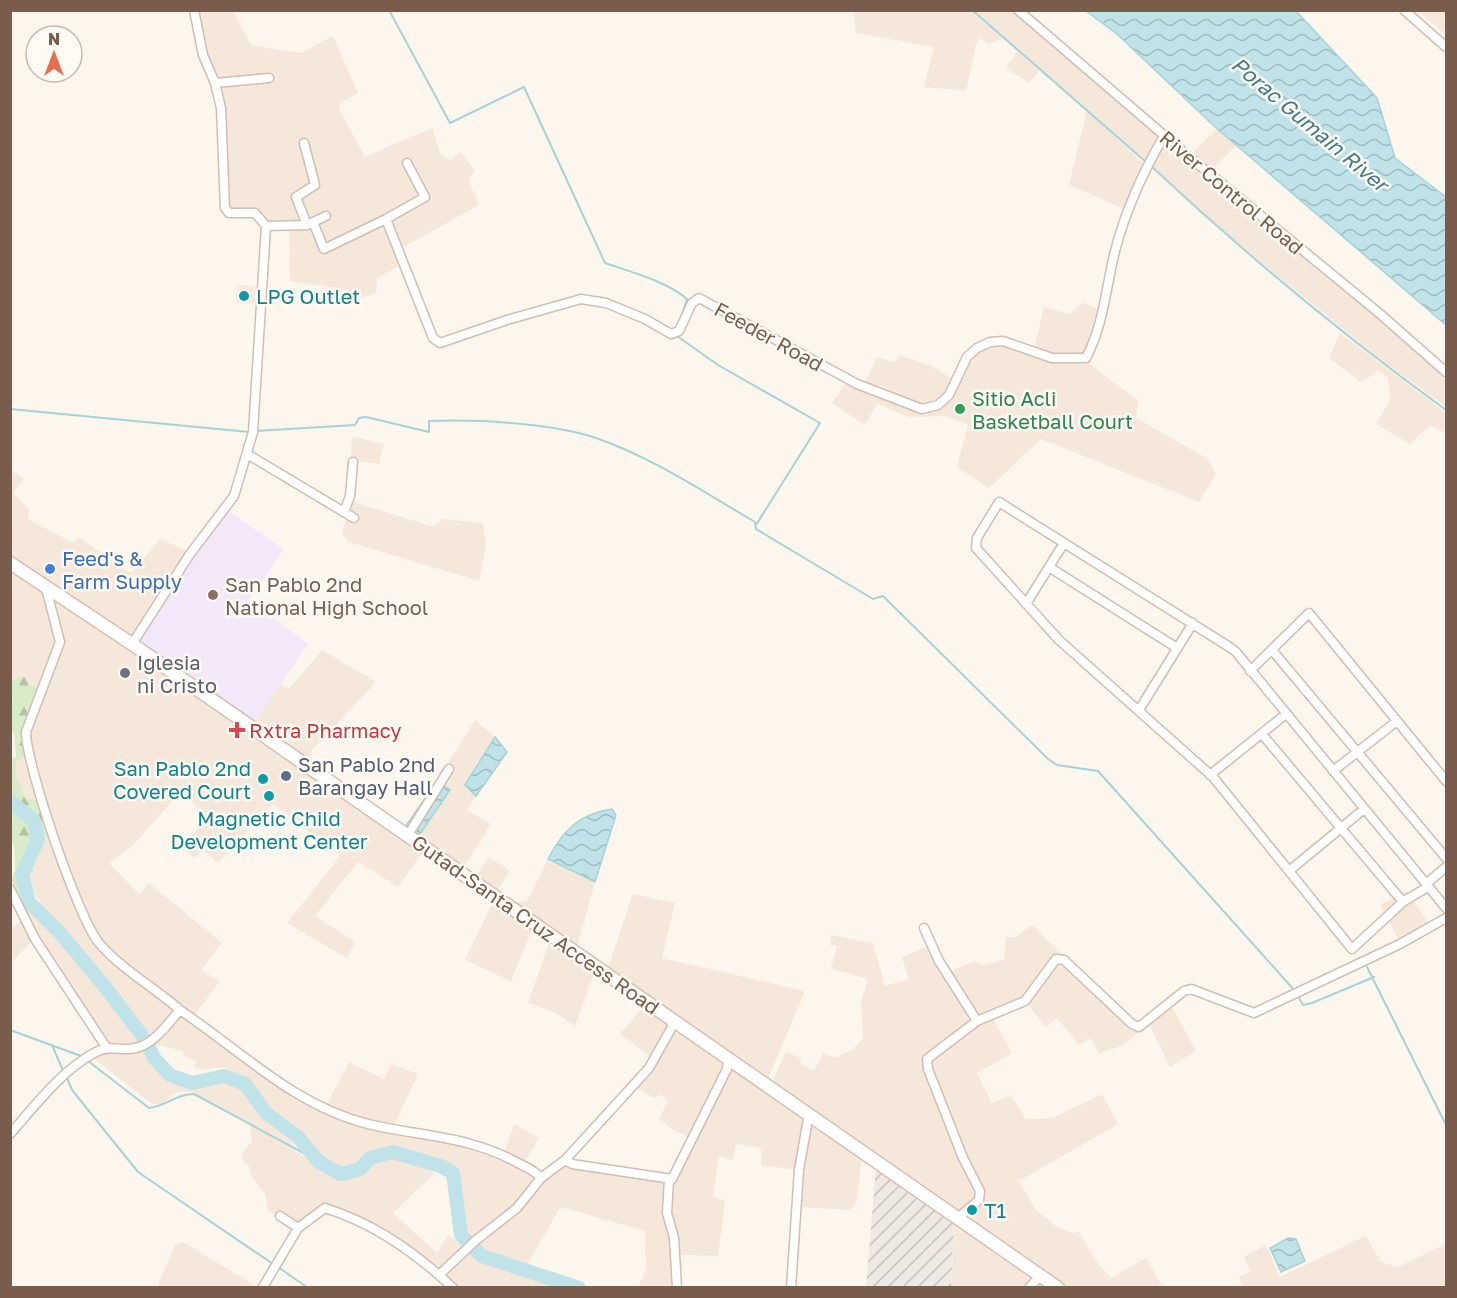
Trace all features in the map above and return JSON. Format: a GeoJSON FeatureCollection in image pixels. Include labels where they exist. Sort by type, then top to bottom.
{"type":"FeatureCollection","features":[{"type":"Feature","properties":{"kind":"main road","name":"Gutad-Santa Cruz Access Road"},"geometry":{"type":"LineString","coordinates":[[10,563],[132,644],[1058,1287]]}},
{"type":"Feature","properties":{"kind":"street"},"geometry":{"type":"LineString","coordinates":[[132,644],[190,554],[234,496],[253,432],[266,226],[255,213],[229,213],[225,208],[221,108],[215,83],[203,56],[194,10]]}},
{"type":"Feature","properties":{"kind":"street","name":"River Control Road"},"geometry":{"type":"LineString","coordinates":[[1018,10],[1446,372]]}},
{"type":"Feature","properties":{"kind":"street"},"geometry":{"type":"LineString","coordinates":[[1404,10],[1446,47]]}},
{"type":"Feature","properties":{"kind":"street"},"geometry":{"type":"LineString","coordinates":[[215,83],[269,78]]}},
{"type":"Feature","properties":{"kind":"street","name":"Feeder Road"},"geometry":{"type":"LineString","coordinates":[[386,219],[433,338],[440,343],[507,320],[581,299],[606,303],[645,319],[671,334],[678,331],[692,303],[699,298],[857,384],[913,407],[929,409],[938,405],[949,395],[967,357],[990,342],[1003,341],[1052,358],[1086,358],[1102,319],[1115,252],[1127,211],[1142,173],[1164,135]]}},
{"type":"Feature","properties":{"kind":"street"},"geometry":{"type":"LineString","coordinates":[[304,143],[315,185],[296,197],[324,249],[425,197],[407,162]]}},
{"type":"Feature","properties":{"kind":"street"},"geometry":{"type":"LineString","coordinates":[[266,226],[310,224],[326,216]]}},
{"type":"Feature","properties":{"kind":"street"},"geometry":{"type":"LineString","coordinates":[[247,454],[354,518]]}},
{"type":"Feature","properties":{"kind":"street"},"geometry":{"type":"LineString","coordinates":[[344,512],[350,496],[353,462]]}},
{"type":"Feature","properties":{"kind":"street"},"geometry":{"type":"LineString","coordinates":[[1446,867],[1427,885],[1403,902],[1352,950],[1210,775],[1059,640],[976,548],[977,538],[999,502],[1231,648],[1364,808],[1427,885],[1446,909]]}},
{"type":"Feature","properties":{"kind":"street"},"geometry":{"type":"LineString","coordinates":[[1026,604],[1064,543]]}},
{"type":"Feature","properties":{"kind":"street"},"geometry":{"type":"LineString","coordinates":[[1049,567],[1178,648]]}},
{"type":"Feature","properties":{"kind":"street"},"geometry":{"type":"LineString","coordinates":[[46,588],[60,642],[26,732],[30,763],[75,898],[99,943],[180,1010],[251,1064],[305,1097],[350,1119],[459,1139],[503,1154],[530,1169],[541,1179]]}},
{"type":"Feature","properties":{"kind":"street"},"geometry":{"type":"LineString","coordinates":[[1250,671],[1309,614],[1446,781]]}},
{"type":"Feature","properties":{"kind":"street"},"geometry":{"type":"LineString","coordinates":[[1139,710],[1192,623]]}},
{"type":"Feature","properties":{"kind":"street"},"geometry":{"type":"LineString","coordinates":[[1272,650],[1446,858]]}},
{"type":"Feature","properties":{"kind":"street"},"geometry":{"type":"LineString","coordinates":[[1210,775],[1286,714]]}},
{"type":"Feature","properties":{"kind":"street"},"geometry":{"type":"LineString","coordinates":[[1333,771],[1397,721]]}},
{"type":"Feature","properties":{"kind":"street"},"geometry":{"type":"LineString","coordinates":[[1262,734],[1403,902]]}},
{"type":"Feature","properties":{"kind":"street"},"geometry":{"type":"LineString","coordinates":[[408,835],[449,769]]}},
{"type":"Feature","properties":{"kind":"street"},"geometry":{"type":"LineString","coordinates":[[1289,872],[1364,808]]}},
{"type":"Feature","properties":{"kind":"street"},"geometry":{"type":"LineString","coordinates":[[10,889],[34,939],[106,1047]]}},
{"type":"Feature","properties":{"kind":"street"},"geometry":{"type":"LineString","coordinates":[[958,1218],[979,1200],[980,1191],[963,1158],[928,1069],[927,1059],[977,1021],[1025,1001],[1053,961],[1059,958],[1064,960],[1136,1027],[1143,1025],[1184,991],[1191,989],[1251,1013],[1291,997],[1446,918]]}},
{"type":"Feature","properties":{"kind":"street"},"geometry":{"type":"LineString","coordinates":[[924,928],[939,961],[977,1021]]}},
{"type":"Feature","properties":{"kind":"street"},"geometry":{"type":"LineString","coordinates":[[10,1134],[51,1088],[90,1054],[106,1047],[140,1047],[152,1040],[180,1010]]}},
{"type":"Feature","properties":{"kind":"street"},"geometry":{"type":"LineString","coordinates":[[440,1273],[475,1241],[517,1208],[541,1179],[565,1160],[649,1068],[672,1027],[671,1018]]}},
{"type":"Feature","properties":{"kind":"street"},"geometry":{"type":"LineString","coordinates":[[565,1160],[572,1164],[672,1179],[727,1069],[728,1057]]}},
{"type":"Feature","properties":{"kind":"street"},"geometry":{"type":"LineString","coordinates":[[791,1287],[799,1170],[809,1113]]}},
{"type":"Feature","properties":{"kind":"street"},"geometry":{"type":"LineString","coordinates":[[669,1179],[667,1213],[674,1238],[677,1287]]}},
{"type":"Feature","properties":{"kind":"street"},"geometry":{"type":"LineString","coordinates":[[263,1287],[298,1228],[325,1208],[347,1215],[384,1233],[440,1273],[453,1287]]}},
{"type":"Feature","properties":{"kind":"street"},"geometry":{"type":"LineString","coordinates":[[280,1216],[298,1228]]}},
{"type":"Feature","properties":{"kind":"street"},"geometry":{"type":"LineString","coordinates":[[1029,1287],[1040,1276]]}},
{"type":"Feature","properties":{"kind":"shaded area"},"geometry":{"type":"Polygon","coordinates":[[[193,11],[233,11],[251,45],[301,53],[333,36],[358,93],[340,103],[339,109],[365,157],[432,128],[441,155],[450,160],[461,152],[475,171],[468,179],[479,205],[402,248],[386,217],[325,246],[315,222],[307,222],[297,198],[312,184],[294,197],[304,224],[264,225],[256,214],[227,212],[224,110],[193,11]]]}},
{"type":"Feature","properties":{"kind":"shaded area"},"geometry":{"type":"Polygon","coordinates":[[[853,11],[970,11],[1003,38],[989,44],[978,37],[966,91],[924,87],[934,47],[856,33],[853,11]]]}},
{"type":"Feature","properties":{"kind":"shaded area"},"geometry":{"type":"Polygon","coordinates":[[[972,11],[1015,11],[1161,135],[1144,161],[1094,117],[1143,163],[1126,210],[1069,185],[1087,110],[972,11]]]}},
{"type":"Feature","properties":{"kind":"shaded area"},"geometry":{"type":"Polygon","coordinates":[[[1417,11],[1446,11],[1446,35],[1431,22],[1417,11]]]}},
{"type":"Feature","properties":{"kind":"shaded area"},"geometry":{"type":"Polygon","coordinates":[[[1017,51],[1039,71],[1029,83],[1006,68],[1017,51]]]}},
{"type":"Feature","properties":{"kind":"shaded area"},"geometry":{"type":"Polygon","coordinates":[[[1217,129],[1236,145],[1211,171],[1192,153],[1217,129]]]}},
{"type":"Feature","properties":{"kind":"shaded area"},"geometry":{"type":"Polygon","coordinates":[[[1165,137],[1446,376],[1446,407],[1383,361],[1227,235],[1151,165],[1165,137]]]}},
{"type":"Feature","properties":{"kind":"shaded area"},"geometry":{"type":"Polygon","coordinates":[[[386,223],[403,264],[377,278],[376,293],[349,302],[344,289],[290,281],[289,227],[312,225],[324,251],[386,223]]]}},
{"type":"Feature","properties":{"kind":"shaded area"},"geometry":{"type":"Polygon","coordinates":[[[237,285],[261,287],[259,304],[236,303],[237,285]]]}},
{"type":"Feature","properties":{"kind":"shaded area"},"geometry":{"type":"Polygon","coordinates":[[[1083,302],[1101,312],[1086,355],[1053,356],[1034,350],[1044,307],[1070,314],[1083,302]]]}},
{"type":"Feature","properties":{"kind":"shaded area"},"geometry":{"type":"Polygon","coordinates":[[[1340,333],[1446,413],[1446,433],[1430,426],[1410,444],[1376,424],[1390,400],[1388,378],[1379,371],[1361,382],[1329,358],[1340,333]]]}},
{"type":"Feature","properties":{"kind":"shaded area"},"geometry":{"type":"Polygon","coordinates":[[[1003,344],[1033,355],[1088,359],[1089,364],[1138,400],[1136,418],[1208,459],[1216,474],[1199,502],[1041,439],[989,488],[957,467],[968,425],[944,416],[908,417],[878,404],[864,425],[832,403],[848,379],[870,395],[937,408],[980,346],[1003,344]]]}},
{"type":"Feature","properties":{"kind":"shaded area"},"geometry":{"type":"Polygon","coordinates":[[[900,356],[930,365],[956,381],[948,394],[936,403],[922,406],[880,385],[871,390],[865,382],[877,357],[894,362],[900,356]]]}},
{"type":"Feature","properties":{"kind":"shaded area"},"geometry":{"type":"Polygon","coordinates":[[[356,437],[384,444],[379,464],[351,460],[352,439],[356,437]]]}},
{"type":"Feature","properties":{"kind":"shaded area"},"geometry":{"type":"Polygon","coordinates":[[[11,471],[24,478],[13,493],[29,509],[28,519],[73,543],[78,537],[131,573],[160,539],[190,552],[132,640],[11,559],[11,471]]]}},
{"type":"Feature","properties":{"kind":"shaded area"},"geometry":{"type":"Polygon","coordinates":[[[351,501],[434,527],[442,519],[483,523],[486,546],[479,581],[349,542],[342,533],[351,501]]]}},
{"type":"Feature","properties":{"kind":"shaded area"},"geometry":{"type":"Polygon","coordinates":[[[225,509],[284,549],[249,600],[308,644],[254,723],[136,641],[167,591],[225,509]]]}},
{"type":"Feature","properties":{"kind":"shaded area"},"geometry":{"type":"Polygon","coordinates":[[[10,568],[44,591],[59,644],[40,689],[28,685],[24,676],[11,680],[10,568]]]}},
{"type":"Feature","properties":{"kind":"shaded area"},"geometry":{"type":"Polygon","coordinates":[[[53,597],[422,853],[398,887],[358,862],[315,916],[355,942],[347,958],[287,923],[340,856],[273,804],[218,863],[203,850],[194,858],[181,847],[208,818],[181,792],[131,847],[109,863],[139,894],[149,883],[222,943],[201,970],[220,981],[193,1017],[113,955],[101,942],[78,898],[49,813],[29,734],[36,707],[51,679],[63,644],[57,626],[53,597]]]}},
{"type":"Feature","properties":{"kind":"shaded area"},"geometry":{"type":"Polygon","coordinates":[[[322,650],[376,682],[311,751],[310,764],[254,723],[280,684],[289,689],[322,650]]]}},
{"type":"Feature","properties":{"kind":"shaded area"},"geometry":{"type":"Polygon","coordinates":[[[475,720],[495,737],[465,785],[476,796],[467,810],[491,824],[463,868],[418,837],[450,790],[437,781],[475,720]]]}},
{"type":"Feature","properties":{"kind":"shaded area"},"geometry":{"type":"Polygon","coordinates":[[[27,755],[37,800],[26,799],[16,775],[16,761],[27,755]]]}},
{"type":"Feature","properties":{"kind":"shaded area"},"geometry":{"type":"Polygon","coordinates":[[[53,836],[97,944],[179,1011],[149,1038],[37,898],[28,876],[40,839],[53,836]]]}},
{"type":"Feature","properties":{"kind":"shaded area"},"geometry":{"type":"Polygon","coordinates":[[[489,857],[510,871],[497,891],[476,875],[489,857]]]}},
{"type":"Feature","properties":{"kind":"shaded area"},"geometry":{"type":"Polygon","coordinates":[[[548,859],[595,882],[577,947],[514,903],[527,901],[548,859]]]}},
{"type":"Feature","properties":{"kind":"shaded area"},"geometry":{"type":"Polygon","coordinates":[[[10,879],[25,905],[58,940],[143,1042],[106,1045],[36,938],[10,879]]]}},
{"type":"Feature","properties":{"kind":"shaded area"},"geometry":{"type":"Polygon","coordinates":[[[1408,891],[1429,925],[1400,942],[1380,905],[1408,891]]]}},
{"type":"Feature","properties":{"kind":"shaded area"},"geometry":{"type":"Polygon","coordinates":[[[633,894],[675,903],[662,958],[805,991],[767,1081],[608,968],[633,894]]]}},
{"type":"Feature","properties":{"kind":"shaded area"},"geometry":{"type":"Polygon","coordinates":[[[492,904],[532,930],[511,981],[465,960],[492,904]]]}},
{"type":"Feature","properties":{"kind":"shaded area"},"geometry":{"type":"Polygon","coordinates":[[[24,918],[33,940],[11,963],[10,930],[24,918]]]}},
{"type":"Feature","properties":{"kind":"shaded area"},"geometry":{"type":"Polygon","coordinates":[[[1032,925],[1066,958],[1061,956],[1023,999],[983,1015],[925,1060],[978,1191],[977,1200],[959,1215],[771,1085],[786,1051],[800,1058],[801,1064],[814,1071],[823,1053],[835,1058],[853,1049],[863,1038],[861,1001],[868,979],[831,969],[837,946],[830,945],[831,935],[873,943],[885,986],[909,979],[902,958],[934,943],[952,971],[974,961],[982,965],[1004,960],[1006,937],[1016,937],[1032,925]]]}},
{"type":"Feature","properties":{"kind":"shaded area"},"geometry":{"type":"Polygon","coordinates":[[[549,943],[594,973],[575,1026],[556,1013],[528,1003],[549,943]]]}},
{"type":"Feature","properties":{"kind":"shaded area"},"geometry":{"type":"Polygon","coordinates":[[[1063,961],[1135,1030],[1141,1030],[1124,1045],[1099,1053],[1090,1038],[1079,1045],[1057,1018],[1045,1027],[1027,1003],[1054,962],[1063,961]]]}},
{"type":"Feature","properties":{"kind":"shaded area"},"geometry":{"type":"Polygon","coordinates":[[[1171,1005],[1196,1051],[1170,1067],[1149,1024],[1171,1005]]]}},
{"type":"Feature","properties":{"kind":"shaded area"},"geometry":{"type":"Polygon","coordinates":[[[644,1006],[668,1022],[670,1027],[652,1058],[620,1034],[644,1006]]]}},
{"type":"Feature","properties":{"kind":"shaded area"},"geometry":{"type":"Polygon","coordinates":[[[181,1013],[227,1047],[349,1121],[459,1140],[529,1171],[538,1179],[516,1207],[475,1239],[466,1231],[458,1171],[443,1161],[392,1146],[368,1153],[358,1166],[342,1170],[321,1160],[299,1134],[268,1111],[248,1081],[224,1067],[203,1070],[194,1067],[196,1062],[183,1055],[183,1051],[150,1043],[181,1013]]]}},
{"type":"Feature","properties":{"kind":"shaded area"},"geometry":{"type":"Polygon","coordinates":[[[992,1017],[1012,1053],[977,1073],[992,1103],[1011,1095],[1026,1119],[1053,1118],[1102,1094],[1118,1124],[1019,1181],[1035,1209],[1057,1227],[1072,1233],[1079,1232],[1098,1264],[1111,1278],[1146,1258],[1163,1287],[1066,1287],[963,1217],[981,1201],[930,1069],[930,1060],[992,1017]]]}},
{"type":"Feature","properties":{"kind":"shaded area"},"geometry":{"type":"Polygon","coordinates":[[[677,1028],[725,1061],[725,1068],[690,1137],[673,1130],[659,1118],[668,1102],[666,1099],[659,1094],[654,1098],[636,1087],[674,1029],[677,1028]]]}},
{"type":"Feature","properties":{"kind":"shaded area"},"geometry":{"type":"Polygon","coordinates":[[[142,1050],[167,1079],[192,1085],[224,1081],[243,1087],[263,1115],[294,1139],[291,1145],[194,1093],[179,1091],[161,1104],[152,1104],[92,1057],[101,1051],[142,1050]]]}},
{"type":"Feature","properties":{"kind":"shaded area"},"geometry":{"type":"Polygon","coordinates":[[[349,1062],[384,1079],[391,1064],[418,1074],[394,1125],[379,1125],[326,1106],[349,1062]]]}},
{"type":"Feature","properties":{"kind":"shaded area"},"geometry":{"type":"Polygon","coordinates":[[[730,1065],[805,1117],[797,1170],[761,1165],[761,1148],[736,1144],[733,1160],[719,1157],[713,1196],[725,1201],[718,1256],[678,1255],[671,1224],[671,1181],[730,1065]]]}},
{"type":"Feature","properties":{"kind":"shaded area"},"geometry":{"type":"Polygon","coordinates":[[[810,1120],[862,1157],[857,1200],[851,1210],[800,1207],[810,1120]]]}},
{"type":"Feature","properties":{"kind":"shaded area"},"geometry":{"type":"Polygon","coordinates":[[[250,1123],[340,1179],[362,1175],[374,1162],[394,1157],[435,1173],[393,1213],[437,1253],[448,1235],[465,1247],[441,1268],[389,1233],[348,1213],[323,1207],[303,1224],[277,1217],[268,1210],[265,1194],[251,1175],[249,1166],[242,1159],[242,1154],[252,1141],[250,1123]]]}},
{"type":"Feature","properties":{"kind":"shaded area"},"geometry":{"type":"Polygon","coordinates":[[[514,1124],[539,1138],[523,1164],[504,1153],[514,1124]]]}},
{"type":"Feature","properties":{"kind":"shaded area"},"geometry":{"type":"Polygon","coordinates":[[[564,1162],[667,1181],[674,1287],[638,1287],[646,1270],[645,1231],[560,1207],[527,1266],[484,1253],[477,1242],[564,1162]]]}},
{"type":"Feature","properties":{"kind":"shaded area"},"geometry":{"type":"Polygon","coordinates":[[[876,1167],[954,1221],[951,1287],[866,1288],[876,1167]]]}},
{"type":"Feature","properties":{"kind":"shaded area"},"geometry":{"type":"Polygon","coordinates":[[[954,1221],[1037,1278],[1027,1287],[951,1288],[954,1221]]]}},
{"type":"Feature","properties":{"kind":"shaded area"},"geometry":{"type":"Polygon","coordinates":[[[1366,1236],[1381,1262],[1398,1267],[1446,1244],[1446,1287],[1243,1287],[1239,1277],[1250,1272],[1244,1257],[1266,1245],[1280,1277],[1366,1236]]]}},
{"type":"Feature","properties":{"kind":"shaded area"},"geometry":{"type":"Polygon","coordinates":[[[183,1242],[261,1287],[159,1288],[158,1284],[175,1245],[183,1242]]]}},
{"type":"Feature","properties":{"kind":"shaded area"},"geometry":{"type":"Polygon","coordinates":[[[471,1247],[481,1258],[572,1287],[455,1287],[442,1275],[471,1247]]]}},
{"type":"Feature","properties":{"kind":"green space"},"geometry":{"type":"Polygon","coordinates":[[[24,676],[29,685],[40,689],[29,714],[27,755],[16,761],[16,775],[26,799],[37,800],[53,836],[46,838],[37,819],[11,797],[10,760],[16,756],[14,734],[11,729],[11,680],[24,676]]]}},
{"type":"Feature","properties":{"kind":"green space"},"geometry":{"type":"Polygon","coordinates":[[[11,807],[24,818],[31,827],[33,835],[19,880],[25,905],[11,879],[15,870],[14,846],[11,841],[11,807]]]}},
{"type":"Feature","properties":{"kind":"water","name":"Porac Gumain River"},"geometry":{"type":"Polygon","coordinates":[[[1086,11],[1296,11],[1377,98],[1395,158],[1446,197],[1446,325],[1215,127],[1117,34],[1086,11]]]}},
{"type":"Feature","properties":{"kind":"water"},"geometry":{"type":"Polygon","coordinates":[[[495,737],[507,752],[476,796],[465,785],[495,737]]]}},
{"type":"Feature","properties":{"kind":"water"},"geometry":{"type":"Polygon","coordinates":[[[437,781],[450,790],[418,837],[405,827],[437,781]]]}},
{"type":"Feature","properties":{"kind":"water"},"geometry":{"type":"Polygon","coordinates":[[[612,809],[616,815],[595,882],[548,859],[573,825],[590,815],[612,809]]]}},
{"type":"Feature","properties":{"kind":"water"},"geometry":{"type":"Polygon","coordinates":[[[1288,1238],[1296,1239],[1305,1261],[1281,1272],[1270,1248],[1288,1238]]]}},
{"type":"Feature","properties":{"kind":"waterway"},"geometry":{"type":"LineString","coordinates":[[389,10],[450,123],[524,87],[605,263],[648,278],[679,293],[687,299],[683,312]]}},
{"type":"Feature","properties":{"kind":"waterway"},"geometry":{"type":"LineString","coordinates":[[972,10],[1146,162]]}},
{"type":"Feature","properties":{"kind":"waterway"},"geometry":{"type":"LineString","coordinates":[[1151,166],[1295,292],[1446,410]]}},
{"type":"Feature","properties":{"kind":"waterway"},"geometry":{"type":"LineString","coordinates":[[677,336],[718,365],[820,423],[756,525]]}},
{"type":"Feature","properties":{"kind":"waterway"},"geometry":{"type":"LineString","coordinates":[[10,409],[249,432]]}},
{"type":"Feature","properties":{"kind":"waterway"},"geometry":{"type":"LineString","coordinates":[[255,431],[355,425],[359,418],[366,417],[429,432],[429,421],[511,423],[555,428],[593,437],[655,464],[755,522],[756,529],[873,599],[883,596],[1048,759],[1057,765],[1098,771],[1295,991]]}},
{"type":"Feature","properties":{"kind":"waterway"},"geometry":{"type":"LineString","coordinates":[[10,801],[34,821],[38,839],[22,875],[29,902],[61,934],[105,987],[141,1034],[155,1059],[170,1075],[192,1083],[224,1076],[245,1084],[266,1113],[297,1136],[319,1162],[341,1174],[360,1169],[370,1158],[393,1152],[440,1166],[453,1173],[461,1235],[482,1256],[579,1288]]}},
{"type":"Feature","properties":{"kind":"waterway"},"geometry":{"type":"LineString","coordinates":[[1367,967],[1446,1125]]}},
{"type":"Feature","properties":{"kind":"waterway"},"geometry":{"type":"LineString","coordinates":[[1298,996],[1303,1005],[1312,1003],[1374,977]]}},
{"type":"Feature","properties":{"kind":"waterway"},"geometry":{"type":"LineString","coordinates":[[10,1030],[81,1056]]}},
{"type":"Feature","properties":{"kind":"waterway"},"geometry":{"type":"LineString","coordinates":[[52,1045],[64,1073]]}},
{"type":"Feature","properties":{"kind":"waterway"},"geometry":{"type":"LineString","coordinates":[[88,1061],[149,1108],[194,1094],[307,1155],[315,1157]]}},
{"type":"Feature","properties":{"kind":"waterway"},"geometry":{"type":"LineString","coordinates":[[67,1078],[72,1090],[138,1172],[273,1264]]}},
{"type":"Feature","properties":{"kind":"waterway"},"geometry":{"type":"LineString","coordinates":[[278,1267],[308,1288]]}},
{"type":"Feature","properties":{"kind":"place","name":"LPG Outlet"},"geometry":{"type":"Point","coordinates":[244,296]}},
{"type":"Feature","properties":{"kind":"place","name":"Sitio Acli Basketball Court"},"geometry":{"type":"Point","coordinates":[960,409]}},
{"type":"Feature","properties":{"kind":"place","name":"Feed's & Farm Supply"},"geometry":{"type":"Point","coordinates":[50,569]}},
{"type":"Feature","properties":{"kind":"place","name":"San Pablo 2nd National High School"},"geometry":{"type":"Point","coordinates":[213,595]}},
{"type":"Feature","properties":{"kind":"place","name":"Iglesia ni Cristo"},"geometry":{"type":"Point","coordinates":[125,673]}},
{"type":"Feature","properties":{"kind":"place","name":"Rxtra Pharmacy"},"geometry":{"type":"Point","coordinates":[237,730]}},
{"type":"Feature","properties":{"kind":"place","name":"San Pablo 2nd Barangay Hall"},"geometry":{"type":"Point","coordinates":[286,776]}},
{"type":"Feature","properties":{"kind":"place","name":"San Pablo 2nd Covered Court"},"geometry":{"type":"Point","coordinates":[263,779]}},
{"type":"Feature","properties":{"kind":"place","name":"Magnetic Child Development Center"},"geometry":{"type":"Point","coordinates":[269,796]}},
{"type":"Feature","properties":{"kind":"place","name":"T1"},"geometry":{"type":"Point","coordinates":[972,1210]}}]}
